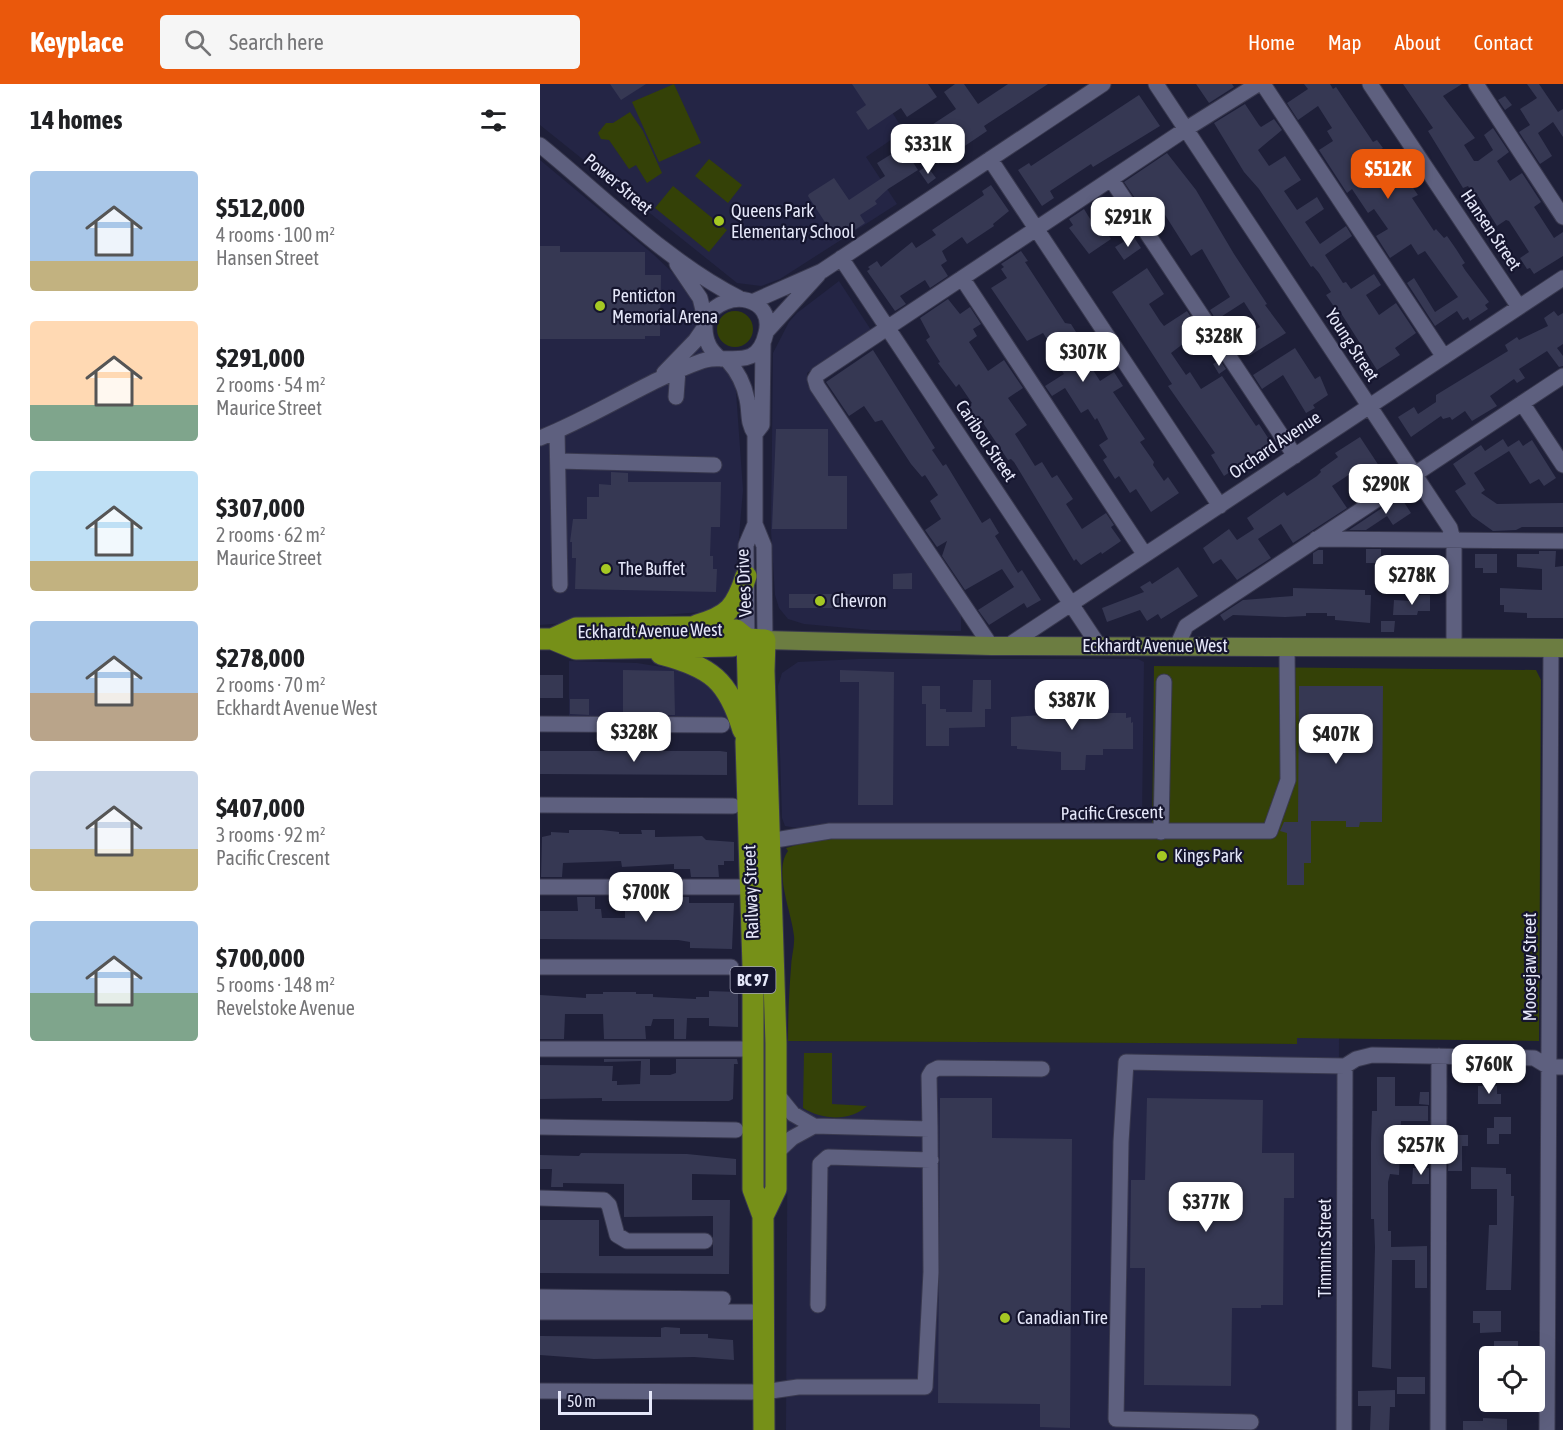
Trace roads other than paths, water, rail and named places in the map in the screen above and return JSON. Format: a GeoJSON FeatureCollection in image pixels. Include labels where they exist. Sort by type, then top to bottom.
{"type":"FeatureCollection","features":[{"type":"Feature","properties":{"kind":"highway"},"geometry":{"type":"LineString","coordinates":[[691,627],[712,621],[732,609],[739,600],[746,576]]}},
{"type":"Feature","properties":{"kind":"highway","name":"Eckhardt Avenue West"},"geometry":{"type":"LineString","coordinates":[[546,639],[576,628],[691,627],[736,630],[756,640]]}},
{"type":"Feature","properties":{"kind":"highway","name":"Eckhardt Avenue West"},"geometry":{"type":"LineString","coordinates":[[546,639],[576,649],[732,646],[756,640]]}},
{"type":"Feature","properties":{"kind":"highway","name":"Railway Street"},"geometry":{"type":"LineString","coordinates":[[756,640],[746,742],[753,1049],[753,1189],[764,1216],[764,1430]]}},
{"type":"Feature","properties":{"kind":"highway","name":"Railway Street"},"geometry":{"type":"LineString","coordinates":[[756,640],[769,841],[776,1094],[776,1189],[764,1216]]}},
{"type":"Feature","properties":{"kind":"highway"},"geometry":{"type":"LineString","coordinates":[[634,647],[694,662],[707,669],[732,698],[746,742]]}},
{"type":"Feature","properties":{"kind":"main road","name":"Eckhardt Avenue West"},"geometry":{"type":"LineString","coordinates":[[756,640],[1000,646],[1557,648]]}},
{"type":"Feature","properties":{"kind":"street"},"geometry":{"type":"LineString","coordinates":[[660,377],[695,341],[704,323],[718,304],[745,300],[822,271],[1103,84]]}},
{"type":"Feature","properties":{"kind":"street","name":"Young Street"},"geometry":{"type":"LineString","coordinates":[[1156,84],[1450,528],[1453,540],[1454,648]]}},
{"type":"Feature","properties":{"kind":"street"},"geometry":{"type":"LineString","coordinates":[[1000,646],[817,386],[815,379],[818,374],[887,327],[1111,178],[1258,84]]}},
{"type":"Feature","properties":{"kind":"street"},"geometry":{"type":"LineString","coordinates":[[1263,84],[1444,357]]}},
{"type":"Feature","properties":{"kind":"street","name":"Hansen Street"},"geometry":{"type":"LineString","coordinates":[[1370,84],[1519,307]]}},
{"type":"Feature","properties":{"kind":"street"},"geometry":{"type":"LineString","coordinates":[[1476,84],[1563,217]]}},
{"type":"Feature","properties":{"kind":"street","name":"Power Street"},"geometry":{"type":"LineString","coordinates":[[540,145],[670,254],[707,280],[745,300]]}},
{"type":"Feature","properties":{"kind":"street"},"geometry":{"type":"LineString","coordinates":[[990,159],[1220,506]]}},
{"type":"Feature","properties":{"kind":"street"},"geometry":{"type":"LineString","coordinates":[[1111,178],[1295,456]]}},
{"type":"Feature","properties":{"kind":"street","name":"Power Street"},"geometry":{"type":"LineString","coordinates":[[670,254],[700,298],[704,323]]}},
{"type":"Feature","properties":{"kind":"street","name":"Caribou Street"},"geometry":{"type":"LineString","coordinates":[[841,258],[1098,646]]}},
{"type":"Feature","properties":{"kind":"street"},"geometry":{"type":"LineString","coordinates":[[540,438],[610,406],[660,377],[678,370],[705,360],[750,357],[822,271]]}},
{"type":"Feature","properties":{"kind":"street"},"geometry":{"type":"LineString","coordinates":[[962,278],[1145,555]]}},
{"type":"Feature","properties":{"kind":"street","name":"Orchard Avenue"},"geometry":{"type":"LineString","coordinates":[[1000,646],[1071,604],[1563,278]]}},
{"type":"Feature","properties":{"kind":"street"},"geometry":{"type":"LineString","coordinates":[[745,300],[762,311],[765,337]]}},
{"type":"Feature","properties":{"kind":"street"},"geometry":{"type":"LineString","coordinates":[[704,323],[708,346],[725,360]]}},
{"type":"Feature","properties":{"kind":"street","name":"Vees Drive"},"geometry":{"type":"LineString","coordinates":[[755,434],[762,425],[765,337]]}},
{"type":"Feature","properties":{"kind":"street","name":"Vees Drive"},"geometry":{"type":"LineString","coordinates":[[725,360],[743,384],[749,426],[755,434],[755,524],[764,546],[756,640]]}},
{"type":"Feature","properties":{"kind":"street"},"geometry":{"type":"LineString","coordinates":[[676,397],[678,370]]}},
{"type":"Feature","properties":{"kind":"street"},"geometry":{"type":"LineString","coordinates":[[1177,646],[1186,626],[1563,376]]}},
{"type":"Feature","properties":{"kind":"street"},"geometry":{"type":"LineString","coordinates":[[1522,403],[1563,465]]}},
{"type":"Feature","properties":{"kind":"street"},"geometry":{"type":"LineString","coordinates":[[557,431],[560,585]]}},
{"type":"Feature","properties":{"kind":"street"},"geometry":{"type":"LineString","coordinates":[[558,461],[714,465]]}},
{"type":"Feature","properties":{"kind":"street","name":"Vees Drive"},"geometry":{"type":"LineString","coordinates":[[755,524],[746,545],[746,576],[756,640]]}},
{"type":"Feature","properties":{"kind":"street"},"geometry":{"type":"LineString","coordinates":[[1317,539],[1563,541]]}},
{"type":"Feature","properties":{"kind":"street","name":"Pacific Crescent"},"geometry":{"type":"LineString","coordinates":[[769,841],[830,831],[1270,831],[1288,780],[1287,647]]}},
{"type":"Feature","properties":{"kind":"street","name":"Moosejaw Street"},"geometry":{"type":"LineString","coordinates":[[1547,1430],[1555,1348],[1557,648]]}},
{"type":"Feature","properties":{"kind":"street"},"geometry":{"type":"LineString","coordinates":[[1161,832],[1164,682]]}},
{"type":"Feature","properties":{"kind":"street"},"geometry":{"type":"LineString","coordinates":[[540,724],[722,725]]}},
{"type":"Feature","properties":{"kind":"street"},"geometry":{"type":"LineString","coordinates":[[540,805],[733,806]]}},
{"type":"Feature","properties":{"kind":"street"},"geometry":{"type":"LineString","coordinates":[[540,886],[750,887]]}},
{"type":"Feature","properties":{"kind":"street"},"geometry":{"type":"LineString","coordinates":[[540,967],[731,967]]}},
{"type":"Feature","properties":{"kind":"street"},"geometry":{"type":"LineString","coordinates":[[540,1049],[753,1049]]}},
{"type":"Feature","properties":{"kind":"street"},"geometry":{"type":"LineString","coordinates":[[1251,1422],[1116,1419],[1120,1142],[1126,1062],[1345,1066],[1356,1059],[1372,1055],[1534,1058],[1556,1067]]}},
{"type":"Feature","properties":{"kind":"street"},"geometry":{"type":"LineString","coordinates":[[1438,1430],[1439,1056]]}},
{"type":"Feature","properties":{"kind":"street","name":"Timmins Street"},"geometry":{"type":"LineString","coordinates":[[1344,1430],[1345,1066]]}},
{"type":"Feature","properties":{"kind":"street"},"geometry":{"type":"LineString","coordinates":[[540,1391],[764,1392],[798,1387],[925,1387],[931,1300],[929,1077],[932,1071],[938,1068],[1042,1069]]}},
{"type":"Feature","properties":{"kind":"street"},"geometry":{"type":"LineString","coordinates":[[776,1094],[793,1114],[814,1126],[930,1129]]}},
{"type":"Feature","properties":{"kind":"street"},"geometry":{"type":"LineString","coordinates":[[540,1126],[736,1130]]}},
{"type":"Feature","properties":{"kind":"street"},"geometry":{"type":"LineString","coordinates":[[776,1153],[792,1138],[814,1126]]}},
{"type":"Feature","properties":{"kind":"street"},"geometry":{"type":"LineString","coordinates":[[818,1305],[820,1164],[828,1157],[931,1160]]}},
{"type":"Feature","properties":{"kind":"street"},"geometry":{"type":"LineString","coordinates":[[540,1198],[604,1200],[609,1205],[617,1235],[627,1241],[705,1241]]}},
{"type":"Feature","properties":{"kind":"street"},"geometry":{"type":"LineString","coordinates":[[540,1297],[723,1299]]}},
{"type":"Feature","properties":{"kind":"street"},"geometry":{"type":"LineString","coordinates":[[540,1312],[764,1312]]}},
{"type":"Feature","properties":{"kind":"place","name":"Queens Park Elementary School"},"geometry":{"type":"Point","coordinates":[719,221]}},
{"type":"Feature","properties":{"kind":"place","name":"Penticton Memorial Arena"},"geometry":{"type":"Point","coordinates":[600,306]}},
{"type":"Feature","properties":{"kind":"place","name":"The Buffet"},"geometry":{"type":"Point","coordinates":[606,569]}},
{"type":"Feature","properties":{"kind":"place","name":"Chevron"},"geometry":{"type":"Point","coordinates":[820,601]}},
{"type":"Feature","properties":{"kind":"place","name":"Kings Park"},"geometry":{"type":"Point","coordinates":[1162,856]}},
{"type":"Feature","properties":{"kind":"place","name":"Canadian Tire"},"geometry":{"type":"Point","coordinates":[1005,1318]}}]}
